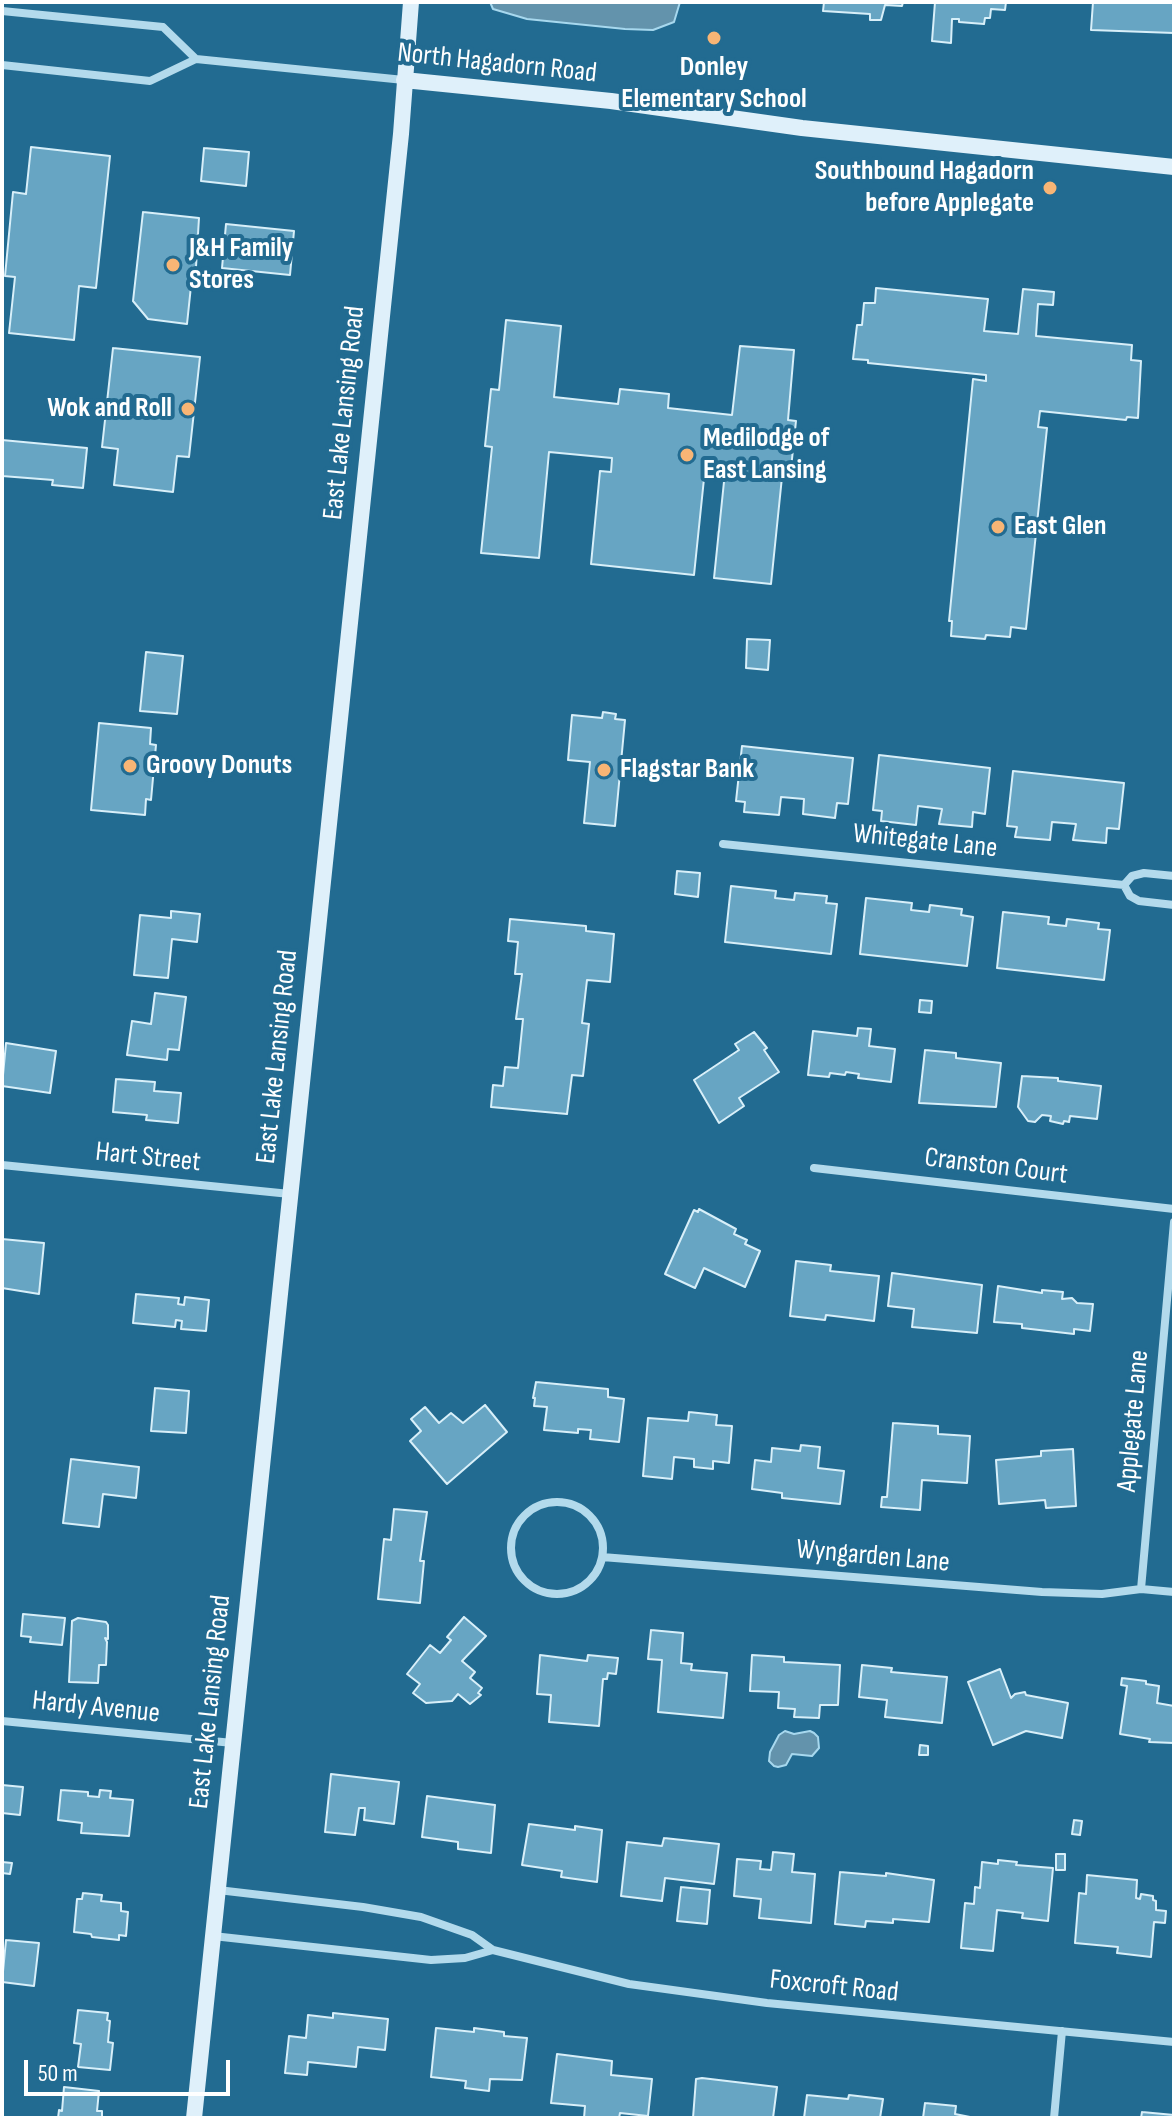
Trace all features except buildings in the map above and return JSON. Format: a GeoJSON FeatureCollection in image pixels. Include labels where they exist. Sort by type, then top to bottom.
{"type":"FeatureCollection","features":[{"type":"Feature","properties":{"kind":"main road","name":"East Lake Lansing Road"},"geometry":{"type":"LineString","coordinates":[[194,2118],[401,134],[411,2]]}},
{"type":"Feature","properties":{"kind":"main road","name":"North Hagadorn Road"},"geometry":{"type":"LineString","coordinates":[[404,80],[611,101],[818,130],[1174,167]]}},
{"type":"Feature","properties":{"kind":"street"},"geometry":{"type":"LineString","coordinates":[[2,11],[163,27],[196,59],[150,81],[2,65]]}},
{"type":"Feature","properties":{"kind":"street","name":"North Hagadorn Road"},"geometry":{"type":"LineString","coordinates":[[196,59],[404,80]]}},
{"type":"Feature","properties":{"kind":"street","name":"Whitegate Lane"},"geometry":{"type":"LineString","coordinates":[[723,844],[1124,885]]}},
{"type":"Feature","properties":{"kind":"street","name":"Whitegate Lane"},"geometry":{"type":"LineString","coordinates":[[1124,885],[1132,876],[1144,873],[1174,876]]}},
{"type":"Feature","properties":{"kind":"street","name":"Whitegate Lane"},"geometry":{"type":"LineString","coordinates":[[1124,885],[1130,896],[1139,901],[1174,905]]}},
{"type":"Feature","properties":{"kind":"street","name":"Hart Street"},"geometry":{"type":"LineString","coordinates":[[2,1165],[290,1194]]}},
{"type":"Feature","properties":{"kind":"street","name":"Cranston Court"},"geometry":{"type":"LineString","coordinates":[[814,1168],[1174,1209]]}},
{"type":"Feature","properties":{"kind":"street","name":"Applegate Lane"},"geometry":{"type":"LineString","coordinates":[[1141,1589],[1174,1222]]}},
{"type":"Feature","properties":{"kind":"street"},"geometry":{"type":"LineString","coordinates":[[561,1501],[576,1505],[589,1514],[598,1526],[603,1541],[602,1557],[588,1583],[560,1595],[544,1593],[519,1576],[512,1562],[512,1532],[520,1518],[531,1508],[546,1502],[561,1501]]}},
{"type":"Feature","properties":{"kind":"street","name":"Wyngarden Lane"},"geometry":{"type":"LineString","coordinates":[[602,1557],[1042,1592],[1102,1594],[1141,1589]]}},
{"type":"Feature","properties":{"kind":"street"},"geometry":{"type":"LineString","coordinates":[[1141,1589],[1174,1592]]}},
{"type":"Feature","properties":{"kind":"street","name":"Hardy Avenue"},"geometry":{"type":"LineString","coordinates":[[2,1721],[233,1743]]}},
{"type":"Feature","properties":{"kind":"street","name":"Foxcroft Road"},"geometry":{"type":"LineString","coordinates":[[218,1890],[421,1917],[472,1935],[493,1950],[644,1986],[767,2003],[1174,2042]]}},
{"type":"Feature","properties":{"kind":"street","name":"Foxcroft Road"},"geometry":{"type":"LineString","coordinates":[[213,1936],[431,1960],[465,1958],[493,1950]]}},
{"type":"Feature","properties":{"kind":"street"},"geometry":{"type":"LineString","coordinates":[[1054,2118],[1062,2031]]}},
{"type":"Feature","properties":{"kind":"water"},"geometry":{"type":"Polygon","coordinates":[[[490,2],[680,2],[674,22],[653,30],[527,19],[493,9],[490,2]]]}},
{"type":"Feature","properties":{"kind":"water"},"geometry":{"type":"Polygon","coordinates":[[[785,1731],[814,1733],[818,1737],[819,1748],[812,1756],[792,1754],[786,1765],[774,1766],[769,1761],[770,1752],[779,1735],[785,1731]]]}},
{"type":"Feature","properties":{"kind":"place","name":"Donley Elementary School"},"geometry":{"type":"Point","coordinates":[714,38]}},
{"type":"Feature","properties":{"kind":"place","name":"Southbound Hagadorn before Applegate"},"geometry":{"type":"Point","coordinates":[1050,188]}},
{"type":"Feature","properties":{"kind":"place","name":"J&H Family Stores"},"geometry":{"type":"Point","coordinates":[173,265]}},
{"type":"Feature","properties":{"kind":"place","name":"Wok and Roll"},"geometry":{"type":"Point","coordinates":[188,409]}},
{"type":"Feature","properties":{"kind":"place","name":"Medilodge of East Lansing"},"geometry":{"type":"Point","coordinates":[687,455]}},
{"type":"Feature","properties":{"kind":"place","name":"East Glen"},"geometry":{"type":"Point","coordinates":[998,527]}},
{"type":"Feature","properties":{"kind":"place","name":"Groovy Donuts"},"geometry":{"type":"Point","coordinates":[130,766]}},
{"type":"Feature","properties":{"kind":"place","name":"Flagstar Bank"},"geometry":{"type":"Point","coordinates":[604,770]}}]}
